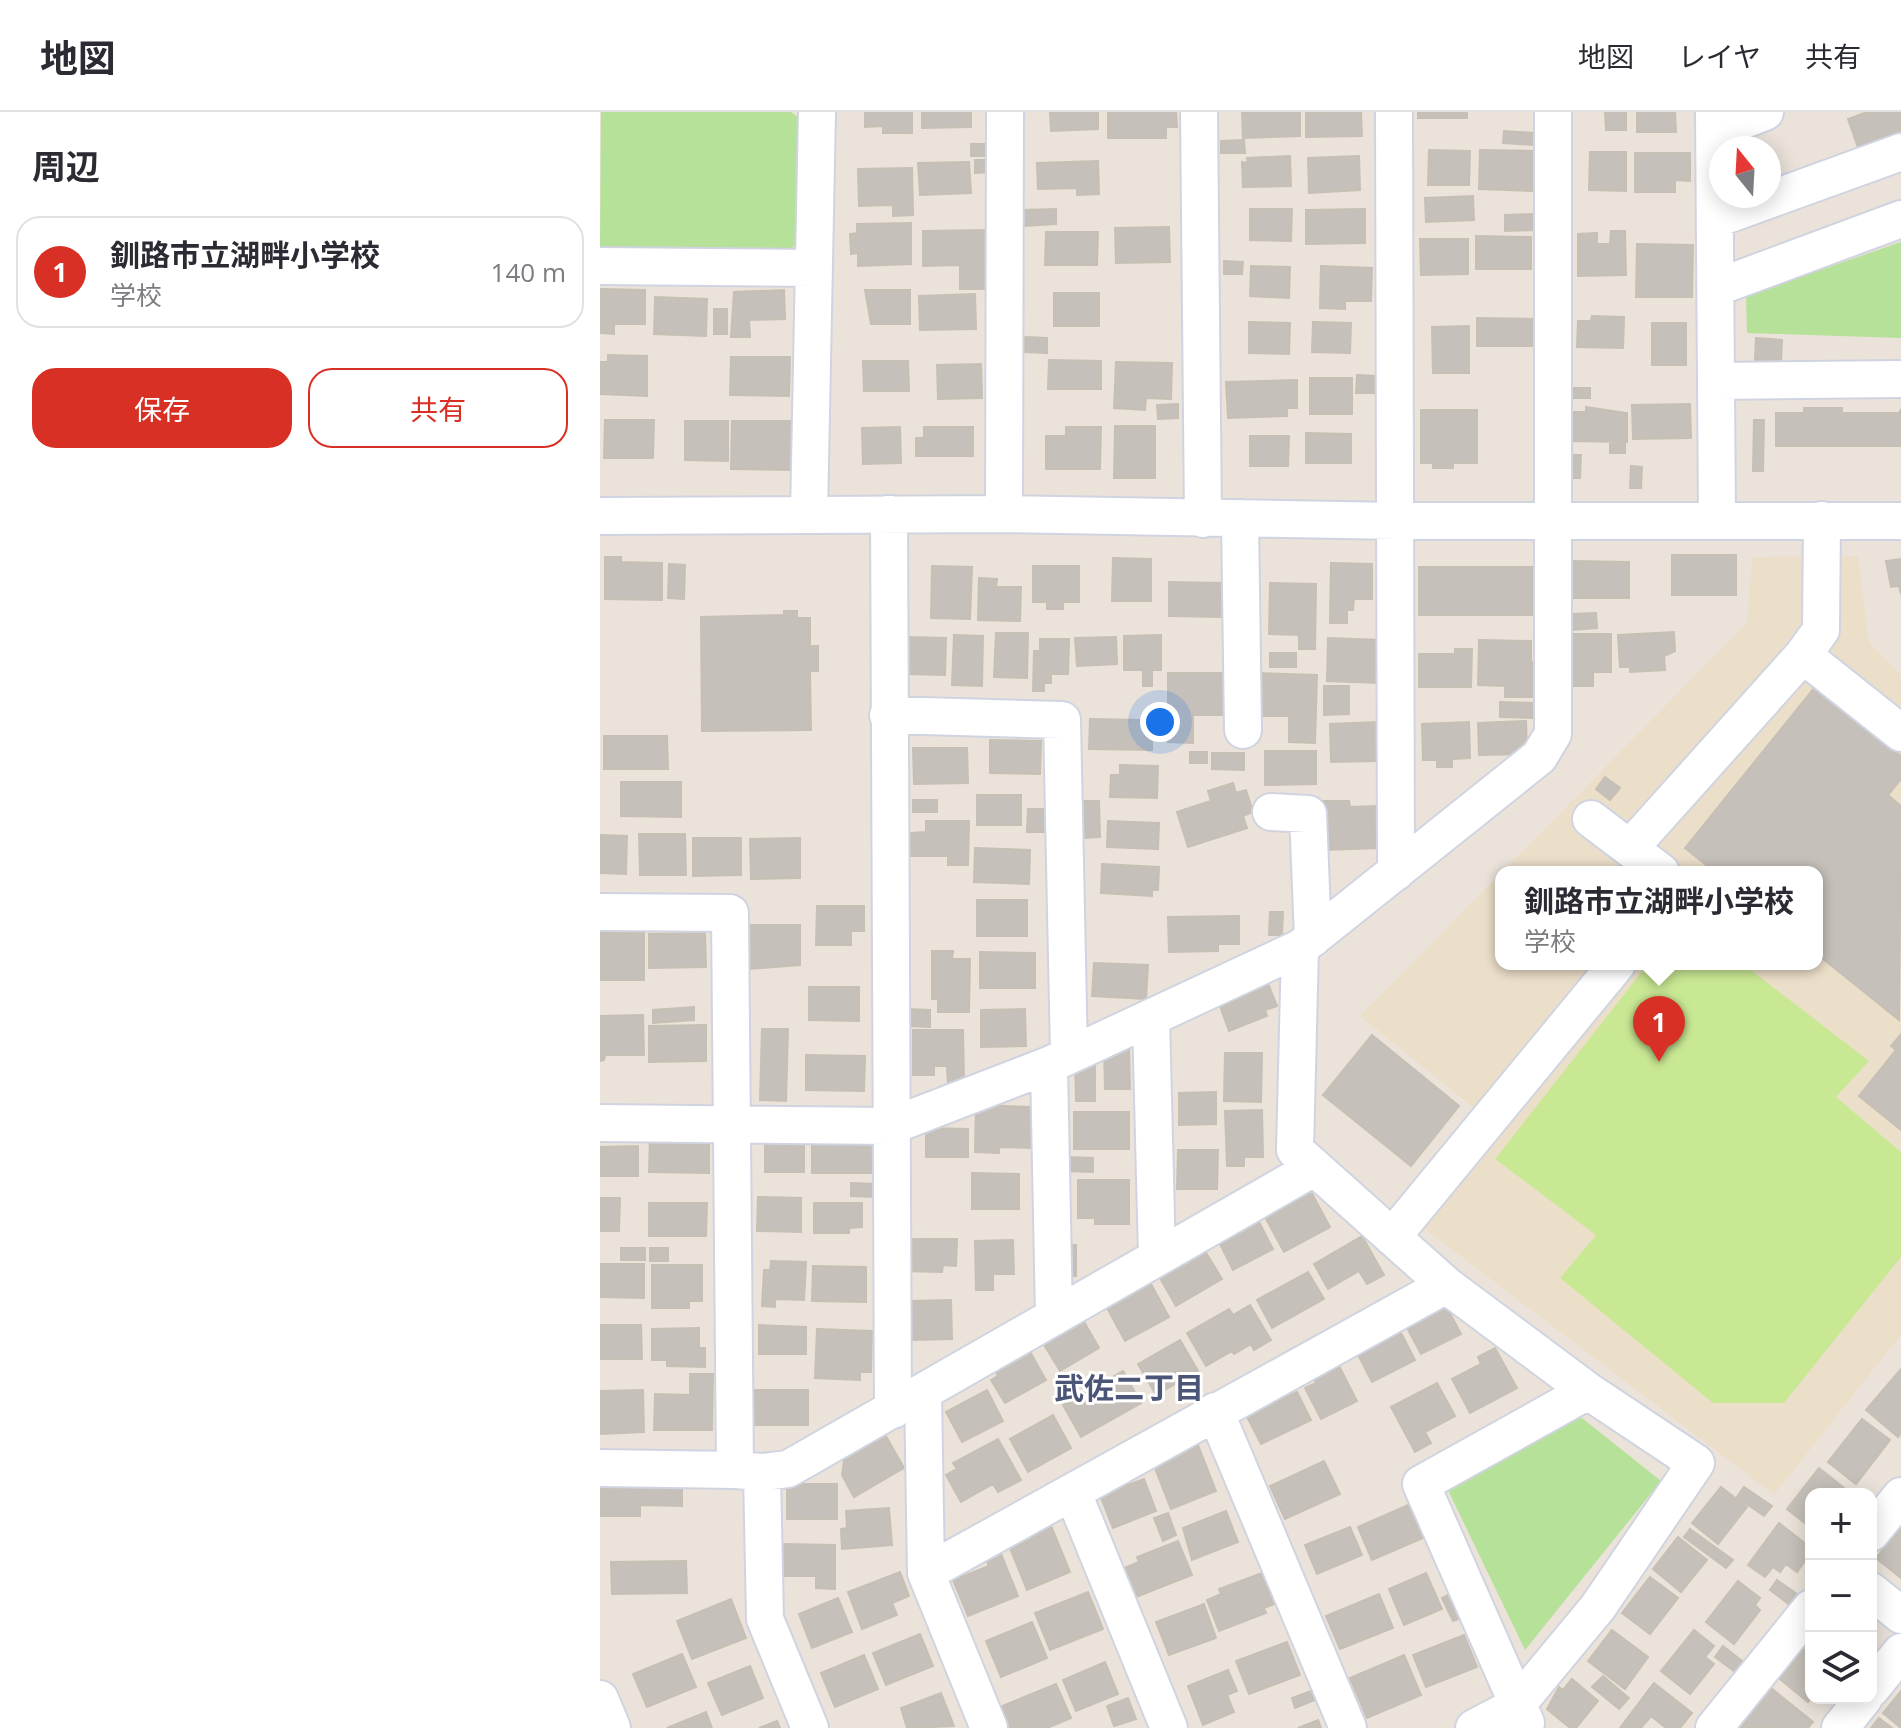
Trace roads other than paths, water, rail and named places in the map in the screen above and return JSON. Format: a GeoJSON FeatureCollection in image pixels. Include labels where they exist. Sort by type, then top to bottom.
{"type":"FeatureCollection","features":[{"type":"Feature","properties":{"kind":"street"},"geometry":{"type":"LineString","coordinates":[[809,515],[817,112]]}},
{"type":"Feature","properties":{"kind":"street"},"geometry":{"type":"LineString","coordinates":[[1004,514],[1005,112]]}},
{"type":"Feature","properties":{"kind":"street"},"geometry":{"type":"LineString","coordinates":[[1199,112],[1203,519]]}},
{"type":"Feature","properties":{"kind":"street"},"geometry":{"type":"LineString","coordinates":[[1394,112],[1398,521],[1396,872]]}},
{"type":"Feature","properties":{"kind":"street"},"geometry":{"type":"LineString","coordinates":[[600,1123],[891,1126],[1059,1060],[1307,943],[1539,757],[1553,734],[1553,112]]}},
{"type":"Feature","properties":{"kind":"street"},"geometry":{"type":"LineString","coordinates":[[1717,519],[1718,287],[1714,121],[1765,112]]}},
{"type":"Feature","properties":{"kind":"street"},"geometry":{"type":"LineString","coordinates":[[1716,219],[1901,152]]}},
{"type":"Feature","properties":{"kind":"street"},"geometry":{"type":"LineString","coordinates":[[1718,287],[1901,219]]}},
{"type":"Feature","properties":{"kind":"street"},"geometry":{"type":"LineString","coordinates":[[600,266],[813,268]]}},
{"type":"Feature","properties":{"kind":"street"},"geometry":{"type":"LineString","coordinates":[[1718,381],[1901,379]]}},
{"type":"Feature","properties":{"kind":"street"},"geometry":{"type":"LineString","coordinates":[[889,514],[893,1410]]}},
{"type":"Feature","properties":{"kind":"street"},"geometry":{"type":"LineString","coordinates":[[600,516],[1004,514],[1398,521],[1901,521]]}},
{"type":"Feature","properties":{"kind":"street"},"geometry":{"type":"LineString","coordinates":[[1240,518],[1243,730]]}},
{"type":"Feature","properties":{"kind":"street"},"geometry":{"type":"LineString","coordinates":[[1630,848],[1803,655],[1821,630],[1822,520]]}},
{"type":"Feature","properties":{"kind":"street"},"geometry":{"type":"LineString","coordinates":[[1803,655],[1901,733]]}},
{"type":"Feature","properties":{"kind":"street"},"geometry":{"type":"LineString","coordinates":[[888,715],[1062,720],[1054,1317]]}},
{"type":"Feature","properties":{"kind":"street"},"geometry":{"type":"LineString","coordinates":[[1271,812],[1308,814],[1307,943],[1295,1150],[1312,1169],[1446,1285],[1588,1391],[1696,1463],[1522,1717],[1474,1728]]}},
{"type":"Feature","properties":{"kind":"street"},"geometry":{"type":"LineString","coordinates":[[1591,819],[1653,866]]}},
{"type":"Feature","properties":{"kind":"street"},"geometry":{"type":"LineString","coordinates":[[600,912],[730,913],[731,1124],[748,1471],[765,1619],[810,1728]]}},
{"type":"Feature","properties":{"kind":"street"},"geometry":{"type":"LineString","coordinates":[[1392,1237],[1612,970]]}},
{"type":"Feature","properties":{"kind":"street"},"geometry":{"type":"LineString","coordinates":[[1151,1018],[1157,1257]]}},
{"type":"Feature","properties":{"kind":"street"},"geometry":{"type":"LineString","coordinates":[[600,1468],[788,1469],[1312,1169]]}},
{"type":"Feature","properties":{"kind":"street"},"geometry":{"type":"LineString","coordinates":[[926,1573],[1446,1285]]}},
{"type":"Feature","properties":{"kind":"street"},"geometry":{"type":"LineString","coordinates":[[1522,1717],[1421,1484],[1588,1391]]}},
{"type":"Feature","properties":{"kind":"street"},"geometry":{"type":"LineString","coordinates":[[923,1392],[926,1573],[989,1728]]}},
{"type":"Feature","properties":{"kind":"street"},"geometry":{"type":"LineString","coordinates":[[1215,1411],[1348,1728]]}},
{"type":"Feature","properties":{"kind":"street"},"geometry":{"type":"LineString","coordinates":[[1073,1493],[1169,1728]]}},
{"type":"Feature","properties":{"kind":"street"},"geometry":{"type":"LineString","coordinates":[[1877,1526],[1901,1496]]}},
{"type":"Feature","properties":{"kind":"street"},"geometry":{"type":"LineString","coordinates":[[1877,1596],[1901,1615]]}},
{"type":"Feature","properties":{"kind":"street"},"geometry":{"type":"LineString","coordinates":[[1714,1728],[1805,1615]]}},
{"type":"Feature","properties":{"kind":"street"},"geometry":{"type":"LineString","coordinates":[[1877,1682],[1901,1652]]}},
{"type":"Feature","properties":{"kind":"street"},"geometry":{"type":"LineString","coordinates":[[600,1699],[612,1728]]}},
{"type":"Feature","properties":{"kind":"street"},"geometry":{"type":"LineString","coordinates":[[1840,1728],[1859,1704]]}},
{"type":"Feature","properties":{"kind":"place","name":"釧路市立湖畔小学校"},"geometry":{"type":"Point","coordinates":[1659,1062]}},
{"type":"Feature","properties":{"kind":"district","name":"武佐二丁目"},"geometry":{"type":"Point","coordinates":[1129,1389]}}]}
